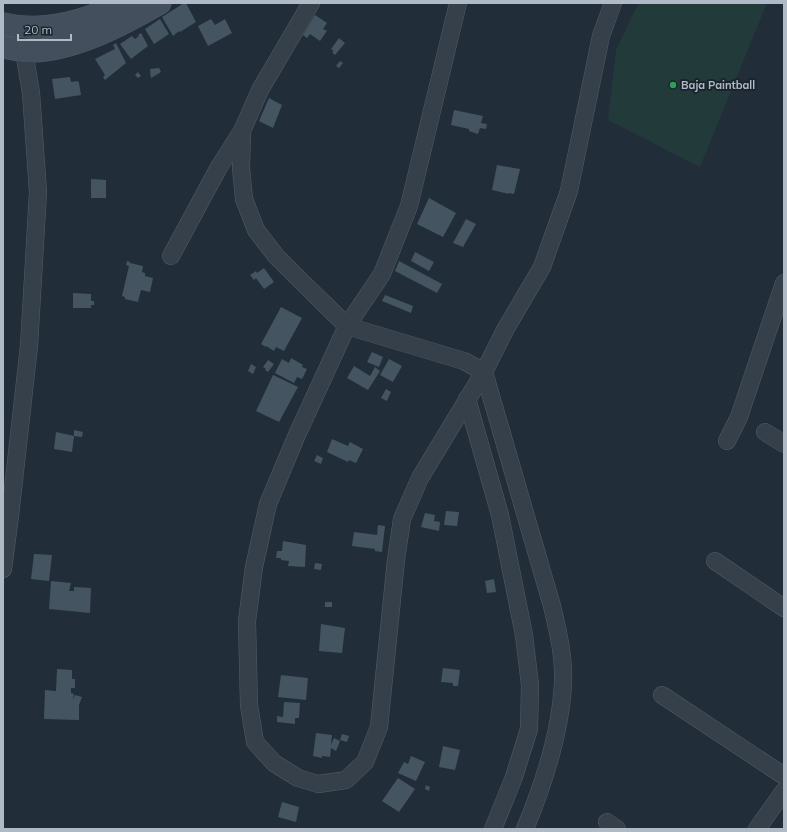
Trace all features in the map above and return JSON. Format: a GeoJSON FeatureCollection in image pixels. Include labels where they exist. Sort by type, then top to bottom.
{"type":"FeatureCollection","features":[{"type":"Feature","properties":{"kind":"street"},"geometry":{"type":"LineString","coordinates":[[3,24],[28,28],[61,25],[88,18],[125,3]]}},
{"type":"Feature","properties":{"kind":"street"},"geometry":{"type":"LineString","coordinates":[[3,47],[24,50],[43,50],[71,44],[105,32],[160,3]]}},
{"type":"Feature","properties":{"kind":"street"},"geometry":{"type":"LineString","coordinates":[[170,256],[219,167],[242,131],[260,90],[311,3]]}},
{"type":"Feature","properties":{"kind":"street"},"geometry":{"type":"LineString","coordinates":[[458,3],[409,206],[382,274],[347,326],[296,436],[268,504],[254,567],[247,621],[249,705],[255,742],[274,763],[298,778],[318,784],[346,780],[365,762],[379,727],[396,560],[402,519],[420,478],[484,372],[505,330],[542,267],[569,191],[601,36],[613,3]]}},
{"type":"Feature","properties":{"kind":"street"},"geometry":{"type":"LineString","coordinates":[[3,569],[29,346],[38,192],[31,93],[24,50]]}},
{"type":"Feature","properties":{"kind":"street"},"geometry":{"type":"LineString","coordinates":[[242,131],[241,168],[244,199],[256,230],[276,256],[347,326],[464,361],[484,372],[552,606],[561,643],[563,681],[557,729],[540,792],[525,829]]}},
{"type":"Feature","properties":{"kind":"street"},"geometry":{"type":"LineString","coordinates":[[727,441],[739,417],[784,283]]}},
{"type":"Feature","properties":{"kind":"street"},"geometry":{"type":"LineString","coordinates":[[468,399],[500,515],[524,635],[530,685],[529,729],[514,777],[493,829]]}},
{"type":"Feature","properties":{"kind":"street"},"geometry":{"type":"LineString","coordinates":[[765,432],[784,444]]}},
{"type":"Feature","properties":{"kind":"street"},"geometry":{"type":"LineString","coordinates":[[715,561],[784,608]]}},
{"type":"Feature","properties":{"kind":"street"},"geometry":{"type":"LineString","coordinates":[[662,695],[784,776]]}},
{"type":"Feature","properties":{"kind":"street"},"geometry":{"type":"LineString","coordinates":[[757,829],[784,791]]}},
{"type":"Feature","properties":{"kind":"green space","name":"Baja Paintball"},"geometry":{"type":"Polygon","coordinates":[[[640,3],[767,3],[700,167],[608,120],[616,50],[635,10],[640,3]]]}},
{"type":"Feature","properties":{"kind":"building"},"geometry":{"type":"Polygon","coordinates":[[[186,3],[196,22],[173,36],[162,17],[186,3]]]}},
{"type":"Feature","properties":{"kind":"building"},"geometry":{"type":"Polygon","coordinates":[[[315,15],[327,23],[323,29],[327,31],[320,41],[310,34],[307,38],[303,35],[315,15]]]}},
{"type":"Feature","properties":{"kind":"building"},"geometry":{"type":"Polygon","coordinates":[[[160,19],[169,34],[154,44],[145,29],[160,19]]]}},
{"type":"Feature","properties":{"kind":"building"},"geometry":{"type":"Polygon","coordinates":[[[211,19],[215,25],[225,19],[232,33],[208,46],[198,26],[211,19]]]}},
{"type":"Feature","properties":{"kind":"building"},"geometry":{"type":"Polygon","coordinates":[[[141,33],[148,46],[131,59],[120,44],[132,36],[135,39],[141,33]]]}},
{"type":"Feature","properties":{"kind":"building"},"geometry":{"type":"Polygon","coordinates":[[[339,38],[345,43],[335,55],[332,52],[334,51],[331,49],[339,38]]]}},
{"type":"Feature","properties":{"kind":"building"},"geometry":{"type":"Polygon","coordinates":[[[116,43],[126,63],[105,80],[103,77],[105,75],[95,59],[115,49],[113,45],[116,43]]]}},
{"type":"Feature","properties":{"kind":"building"},"geometry":{"type":"Polygon","coordinates":[[[340,61],[343,63],[339,68],[336,66],[340,61]]]}},
{"type":"Feature","properties":{"kind":"building"},"geometry":{"type":"Polygon","coordinates":[[[159,68],[161,72],[151,78],[150,69],[159,68]]]}},
{"type":"Feature","properties":{"kind":"building"},"geometry":{"type":"Polygon","coordinates":[[[138,72],[141,76],[138,78],[135,75],[138,72]]]}},
{"type":"Feature","properties":{"kind":"building"},"geometry":{"type":"Polygon","coordinates":[[[70,77],[71,82],[78,81],[81,95],[55,99],[52,79],[70,77]]]}},
{"type":"Feature","properties":{"kind":"building"},"geometry":{"type":"Polygon","coordinates":[[[269,98],[282,105],[273,128],[259,121],[269,98]]]}},
{"type":"Feature","properties":{"kind":"building"},"geometry":{"type":"Polygon","coordinates":[[[454,110],[483,116],[481,123],[487,124],[486,129],[480,128],[478,134],[469,131],[469,129],[451,125],[454,110]]]}},
{"type":"Feature","properties":{"kind":"building"},"geometry":{"type":"Polygon","coordinates":[[[497,165],[520,169],[514,194],[492,190],[497,165]]]}},
{"type":"Feature","properties":{"kind":"building"},"geometry":{"type":"Polygon","coordinates":[[[91,179],[106,180],[106,198],[91,198],[91,179]]]}},
{"type":"Feature","properties":{"kind":"building"},"geometry":{"type":"Polygon","coordinates":[[[429,198],[456,213],[443,237],[417,224],[429,198]]]}},
{"type":"Feature","properties":{"kind":"building"},"geometry":{"type":"Polygon","coordinates":[[[466,219],[476,224],[463,247],[453,243],[466,219]]]}},
{"type":"Feature","properties":{"kind":"building"},"geometry":{"type":"Polygon","coordinates":[[[415,252],[434,262],[429,271],[411,261],[415,252]]]}},
{"type":"Feature","properties":{"kind":"building"},"geometry":{"type":"Polygon","coordinates":[[[127,261],[143,266],[142,272],[145,273],[145,276],[153,278],[150,292],[141,290],[138,302],[125,299],[125,297],[122,296],[129,266],[126,265],[127,261]]]}},
{"type":"Feature","properties":{"kind":"building"},"geometry":{"type":"Polygon","coordinates":[[[399,261],[442,284],[437,293],[395,271],[399,261]]]}},
{"type":"Feature","properties":{"kind":"building"},"geometry":{"type":"Polygon","coordinates":[[[264,268],[274,282],[264,289],[256,278],[254,280],[250,275],[256,271],[257,273],[264,268]]]}},
{"type":"Feature","properties":{"kind":"building"},"geometry":{"type":"Polygon","coordinates":[[[73,293],[91,294],[91,301],[94,301],[94,305],[91,305],[91,308],[73,308],[73,293]]]}},
{"type":"Feature","properties":{"kind":"building"},"geometry":{"type":"Polygon","coordinates":[[[385,295],[413,306],[411,313],[382,301],[385,295]]]}},
{"type":"Feature","properties":{"kind":"building"},"geometry":{"type":"Polygon","coordinates":[[[281,307],[302,318],[284,351],[276,347],[274,351],[261,344],[281,307]]]}},
{"type":"Feature","properties":{"kind":"building"},"geometry":{"type":"Polygon","coordinates":[[[372,352],[383,357],[379,367],[367,362],[372,352]]]}},
{"type":"Feature","properties":{"kind":"building"},"geometry":{"type":"Polygon","coordinates":[[[291,358],[307,369],[302,379],[297,377],[294,383],[275,373],[282,359],[289,363],[291,358]]]}},
{"type":"Feature","properties":{"kind":"building"},"geometry":{"type":"Polygon","coordinates":[[[389,359],[402,366],[393,382],[380,375],[389,359]]]}},
{"type":"Feature","properties":{"kind":"building"},"geometry":{"type":"Polygon","coordinates":[[[268,360],[274,364],[268,372],[263,367],[268,360]]]}},
{"type":"Feature","properties":{"kind":"building"},"geometry":{"type":"Polygon","coordinates":[[[251,364],[256,367],[253,374],[248,371],[251,364]]]}},
{"type":"Feature","properties":{"kind":"building"},"geometry":{"type":"Polygon","coordinates":[[[354,366],[370,376],[375,367],[380,371],[368,390],[347,378],[354,366]]]}},
{"type":"Feature","properties":{"kind":"building"},"geometry":{"type":"Polygon","coordinates":[[[273,375],[298,387],[279,422],[256,411],[273,375]]]}},
{"type":"Feature","properties":{"kind":"building"},"geometry":{"type":"Polygon","coordinates":[[[386,389],[391,392],[387,401],[381,398],[386,389]]]}},
{"type":"Feature","properties":{"kind":"building"},"geometry":{"type":"Polygon","coordinates":[[[74,430],[83,432],[82,437],[74,436],[74,430]]]}},
{"type":"Feature","properties":{"kind":"building"},"geometry":{"type":"Polygon","coordinates":[[[56,432],[74,436],[72,452],[54,449],[56,432]]]}},
{"type":"Feature","properties":{"kind":"building"},"geometry":{"type":"Polygon","coordinates":[[[332,439],[348,446],[350,442],[363,449],[356,463],[349,460],[348,462],[327,452],[332,439]]]}},
{"type":"Feature","properties":{"kind":"building"},"geometry":{"type":"Polygon","coordinates":[[[317,455],[323,458],[321,464],[314,461],[317,455]]]}},
{"type":"Feature","properties":{"kind":"building"},"geometry":{"type":"Polygon","coordinates":[[[446,511],[459,512],[457,526],[444,525],[446,511]]]}},
{"type":"Feature","properties":{"kind":"building"},"geometry":{"type":"Polygon","coordinates":[[[425,513],[435,515],[434,521],[440,522],[439,531],[421,527],[425,513]]]}},
{"type":"Feature","properties":{"kind":"building"},"geometry":{"type":"Polygon","coordinates":[[[378,525],[385,526],[382,552],[375,551],[375,549],[352,546],[354,532],[377,535],[378,525]]]}},
{"type":"Feature","properties":{"kind":"building"},"geometry":{"type":"Polygon","coordinates":[[[283,541],[306,545],[305,567],[288,566],[289,561],[276,558],[277,551],[282,551],[283,541]]]}},
{"type":"Feature","properties":{"kind":"building"},"geometry":{"type":"Polygon","coordinates":[[[34,554],[52,555],[49,581],[31,579],[34,554]]]}},
{"type":"Feature","properties":{"kind":"building"},"geometry":{"type":"Polygon","coordinates":[[[315,563],[322,564],[321,570],[314,569],[315,563]]]}},
{"type":"Feature","properties":{"kind":"building"},"geometry":{"type":"Polygon","coordinates":[[[494,579],[496,592],[487,593],[485,581],[494,579]]]}},
{"type":"Feature","properties":{"kind":"building"},"geometry":{"type":"Polygon","coordinates":[[[51,581],[71,583],[69,591],[74,591],[74,587],[91,588],[90,613],[49,609],[51,581]]]}},
{"type":"Feature","properties":{"kind":"building"},"geometry":{"type":"Polygon","coordinates":[[[325,602],[332,602],[332,607],[325,607],[325,602]]]}},
{"type":"Feature","properties":{"kind":"building"},"geometry":{"type":"Polygon","coordinates":[[[321,624],[345,628],[342,653],[319,651],[321,624]]]}},
{"type":"Feature","properties":{"kind":"building"},"geometry":{"type":"Polygon","coordinates":[[[443,668],[460,670],[458,686],[453,686],[453,683],[441,682],[443,668]]]}},
{"type":"Feature","properties":{"kind":"building"},"geometry":{"type":"Polygon","coordinates":[[[57,669],[72,670],[72,679],[75,679],[75,688],[71,688],[71,693],[74,694],[73,700],[75,695],[82,697],[79,705],[79,720],[44,719],[45,690],[56,691],[57,669]]]}},
{"type":"Feature","properties":{"kind":"building"},"geometry":{"type":"Polygon","coordinates":[[[281,675],[308,678],[306,700],[278,697],[281,675]]]}},
{"type":"Feature","properties":{"kind":"building"},"geometry":{"type":"Polygon","coordinates":[[[284,702],[300,703],[299,718],[295,718],[295,724],[277,722],[277,716],[283,717],[284,702]]]}},
{"type":"Feature","properties":{"kind":"building"},"geometry":{"type":"Polygon","coordinates":[[[316,733],[332,735],[331,745],[334,738],[340,741],[336,751],[331,748],[330,757],[322,756],[322,758],[313,756],[316,733]]]}},
{"type":"Feature","properties":{"kind":"building"},"geometry":{"type":"Polygon","coordinates":[[[342,734],[349,736],[347,742],[340,740],[342,734]]]}},
{"type":"Feature","properties":{"kind":"building"},"geometry":{"type":"Polygon","coordinates":[[[443,746],[460,750],[455,770],[439,767],[443,746]]]}},
{"type":"Feature","properties":{"kind":"building"},"geometry":{"type":"Polygon","coordinates":[[[411,756],[425,762],[416,781],[398,773],[404,762],[408,764],[411,756]]]}},
{"type":"Feature","properties":{"kind":"building"},"geometry":{"type":"Polygon","coordinates":[[[398,778],[415,789],[399,812],[382,801],[398,778]]]}},
{"type":"Feature","properties":{"kind":"building"},"geometry":{"type":"Polygon","coordinates":[[[426,785],[430,787],[429,791],[425,789],[426,785]]]}},
{"type":"Feature","properties":{"kind":"building"},"geometry":{"type":"Polygon","coordinates":[[[282,802],[299,807],[296,822],[278,817],[282,802]]]}},
{"type":"Feature","properties":{"kind":"place","name":"Baja Paintball"},"geometry":{"type":"Point","coordinates":[673,85]}}]}
